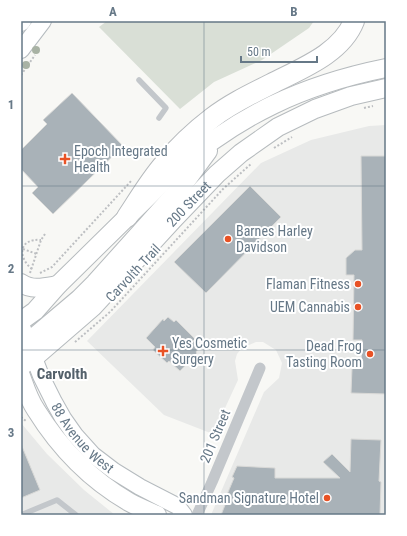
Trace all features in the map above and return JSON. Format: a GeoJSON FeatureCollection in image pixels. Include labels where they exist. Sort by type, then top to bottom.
{"type":"FeatureCollection","features":[{"type":"Feature","properties":{"kind":"highway"},"geometry":{"type":"LineString","coordinates":[[127,216],[163,165],[200,127],[238,101],[323,56],[344,38],[354,21]]}},
{"type":"Feature","properties":{"kind":"main road"},"geometry":{"type":"LineString","coordinates":[[21,321],[35,311],[58,285],[174,171],[192,155],[219,136],[262,109],[290,96],[336,80],[386,68]]}},
{"type":"Feature","properties":{"kind":"main road","name":"200 Street"},"geometry":{"type":"LineString","coordinates":[[26,353],[93,307],[173,220],[217,174],[240,153],[278,126],[315,109],[351,96],[386,88]]}},
{"type":"Feature","properties":{"kind":"main road"},"geometry":{"type":"LineString","coordinates":[[26,353],[127,248],[183,185],[219,136]]}},
{"type":"Feature","properties":{"kind":"main road"},"geometry":{"type":"LineString","coordinates":[[28,275],[25,286],[35,288],[58,285]]}},
{"type":"Feature","properties":{"kind":"main road","name":"88 Avenue West"},"geometry":{"type":"LineString","coordinates":[[21,376],[28,406],[76,462],[90,475],[129,501],[157,515]]}},
{"type":"Feature","properties":{"kind":"street"},"geometry":{"type":"LineString","coordinates":[[21,50],[43,21]]}},
{"type":"Feature","properties":{"kind":"street","name":"88 Avenue West"},"geometry":{"type":"LineString","coordinates":[[21,324],[26,353],[41,376],[63,418],[75,435],[93,455],[114,471],[140,487],[177,506],[184,515]]}},
{"type":"Feature","properties":{"kind":"street","name":"201 Street"},"geometry":{"type":"LineString","coordinates":[[197,515],[260,368]]}},
{"type":"Feature","properties":{"kind":"lane"},"geometry":{"type":"LineString","coordinates":[[139,80],[166,108],[159,118]]}},
{"type":"Feature","properties":{"kind":"lane"},"geometry":{"type":"LineString","coordinates":[[21,515],[57,500],[76,515]]}},
{"type":"Feature","properties":{"kind":"path"},"geometry":{"type":"LineString","coordinates":[[362,108],[374,106]]}},
{"type":"Feature","properties":{"kind":"path"},"geometry":{"type":"LineString","coordinates":[[268,152],[292,136]]}},
{"type":"Feature","properties":{"kind":"path","name":"Carvolth Trail"},"geometry":{"type":"LineString","coordinates":[[72,345],[110,312],[223,189],[257,159]]}},
{"type":"Feature","properties":{"kind":"path"},"geometry":{"type":"LineString","coordinates":[[28,275],[41,240],[45,234]]}},
{"type":"Feature","properties":{"kind":"path"},"geometry":{"type":"LineString","coordinates":[[28,275],[23,260],[23,249],[28,242],[32,240],[41,240]]}},
{"type":"Feature","properties":{"kind":"path"},"geometry":{"type":"LineString","coordinates":[[23,249],[37,254]]}},
{"type":"Feature","properties":{"kind":"shaded area"},"geometry":{"type":"Polygon","coordinates":[[[107,21],[314,21],[309,28],[262,60],[214,82],[180,109],[99,27],[107,21]]]}},
{"type":"Feature","properties":{"kind":"shaded area"},"geometry":{"type":"Polygon","coordinates":[[[386,125],[386,515],[211,515],[264,392],[279,378],[282,363],[276,350],[263,342],[256,342],[242,348],[237,354],[235,361],[238,380],[213,434],[164,415],[87,341],[261,163],[311,140],[369,126],[386,125]]]}},
{"type":"Feature","properties":{"kind":"shaded area"},"geometry":{"type":"Polygon","coordinates":[[[21,423],[47,454],[84,490],[115,515],[21,515],[21,423]]]}},
{"type":"Feature","properties":{"kind":"building","name":"Epoch Integrated Health"},"geometry":{"type":"Polygon","coordinates":[[[72,93],[123,146],[53,214],[32,193],[38,187],[21,169],[21,150],[47,124],[43,120],[72,93]]]}},
{"type":"Feature","properties":{"kind":"building"},"geometry":{"type":"Polygon","coordinates":[[[361,156],[386,156],[386,394],[351,393],[352,368],[361,368],[362,340],[353,340],[354,275],[346,275],[346,258],[355,250],[362,250],[361,156]]]}},
{"type":"Feature","properties":{"kind":"building","name":"Barnes Harley Davidson"},"geometry":{"type":"Polygon","coordinates":[[[250,186],[281,217],[206,293],[174,262],[250,186]]]}},
{"type":"Feature","properties":{"kind":"building"},"geometry":{"type":"Polygon","coordinates":[[[168,317],[174,322],[176,320],[195,339],[193,341],[200,347],[196,352],[197,353],[180,371],[169,361],[167,363],[153,350],[155,347],[146,338],[163,319],[164,321],[168,317]]]}},
{"type":"Feature","properties":{"kind":"building","name":"Sandman Signature Hotel"},"geometry":{"type":"Polygon","coordinates":[[[351,439],[381,440],[379,481],[381,482],[380,515],[221,515],[225,505],[223,504],[234,478],[232,477],[237,466],[275,468],[275,478],[340,478],[323,462],[332,454],[350,472],[351,439]]]}},
{"type":"Feature","properties":{"kind":"building"},"geometry":{"type":"Polygon","coordinates":[[[21,444],[40,490],[21,498],[21,444]]]}},
{"type":"Feature","properties":{"kind":"place","name":"Epoch Integrated Health"},"geometry":{"type":"Point","coordinates":[65,159]}},
{"type":"Feature","properties":{"kind":"place","name":"Barnes Harley Davidson"},"geometry":{"type":"Point","coordinates":[228,239]}},
{"type":"Feature","properties":{"kind":"place","name":"Flaman Fitness"},"geometry":{"type":"Point","coordinates":[358,284]}},
{"type":"Feature","properties":{"kind":"place","name":"UEM Cannabis"},"geometry":{"type":"Point","coordinates":[358,307]}},
{"type":"Feature","properties":{"kind":"place","name":"Yes Cosmetic Surgery"},"geometry":{"type":"Point","coordinates":[163,351]}},
{"type":"Feature","properties":{"kind":"place","name":"Dead Frog Tasting Room"},"geometry":{"type":"Point","coordinates":[370,354]}},
{"type":"Feature","properties":{"kind":"place","name":"Sandman Signature Hotel"},"geometry":{"type":"Point","coordinates":[327,498]}},
{"type":"Feature","properties":{"kind":"district","name":"Carvolth"},"geometry":{"type":"Point","coordinates":[62,374]}}]}
